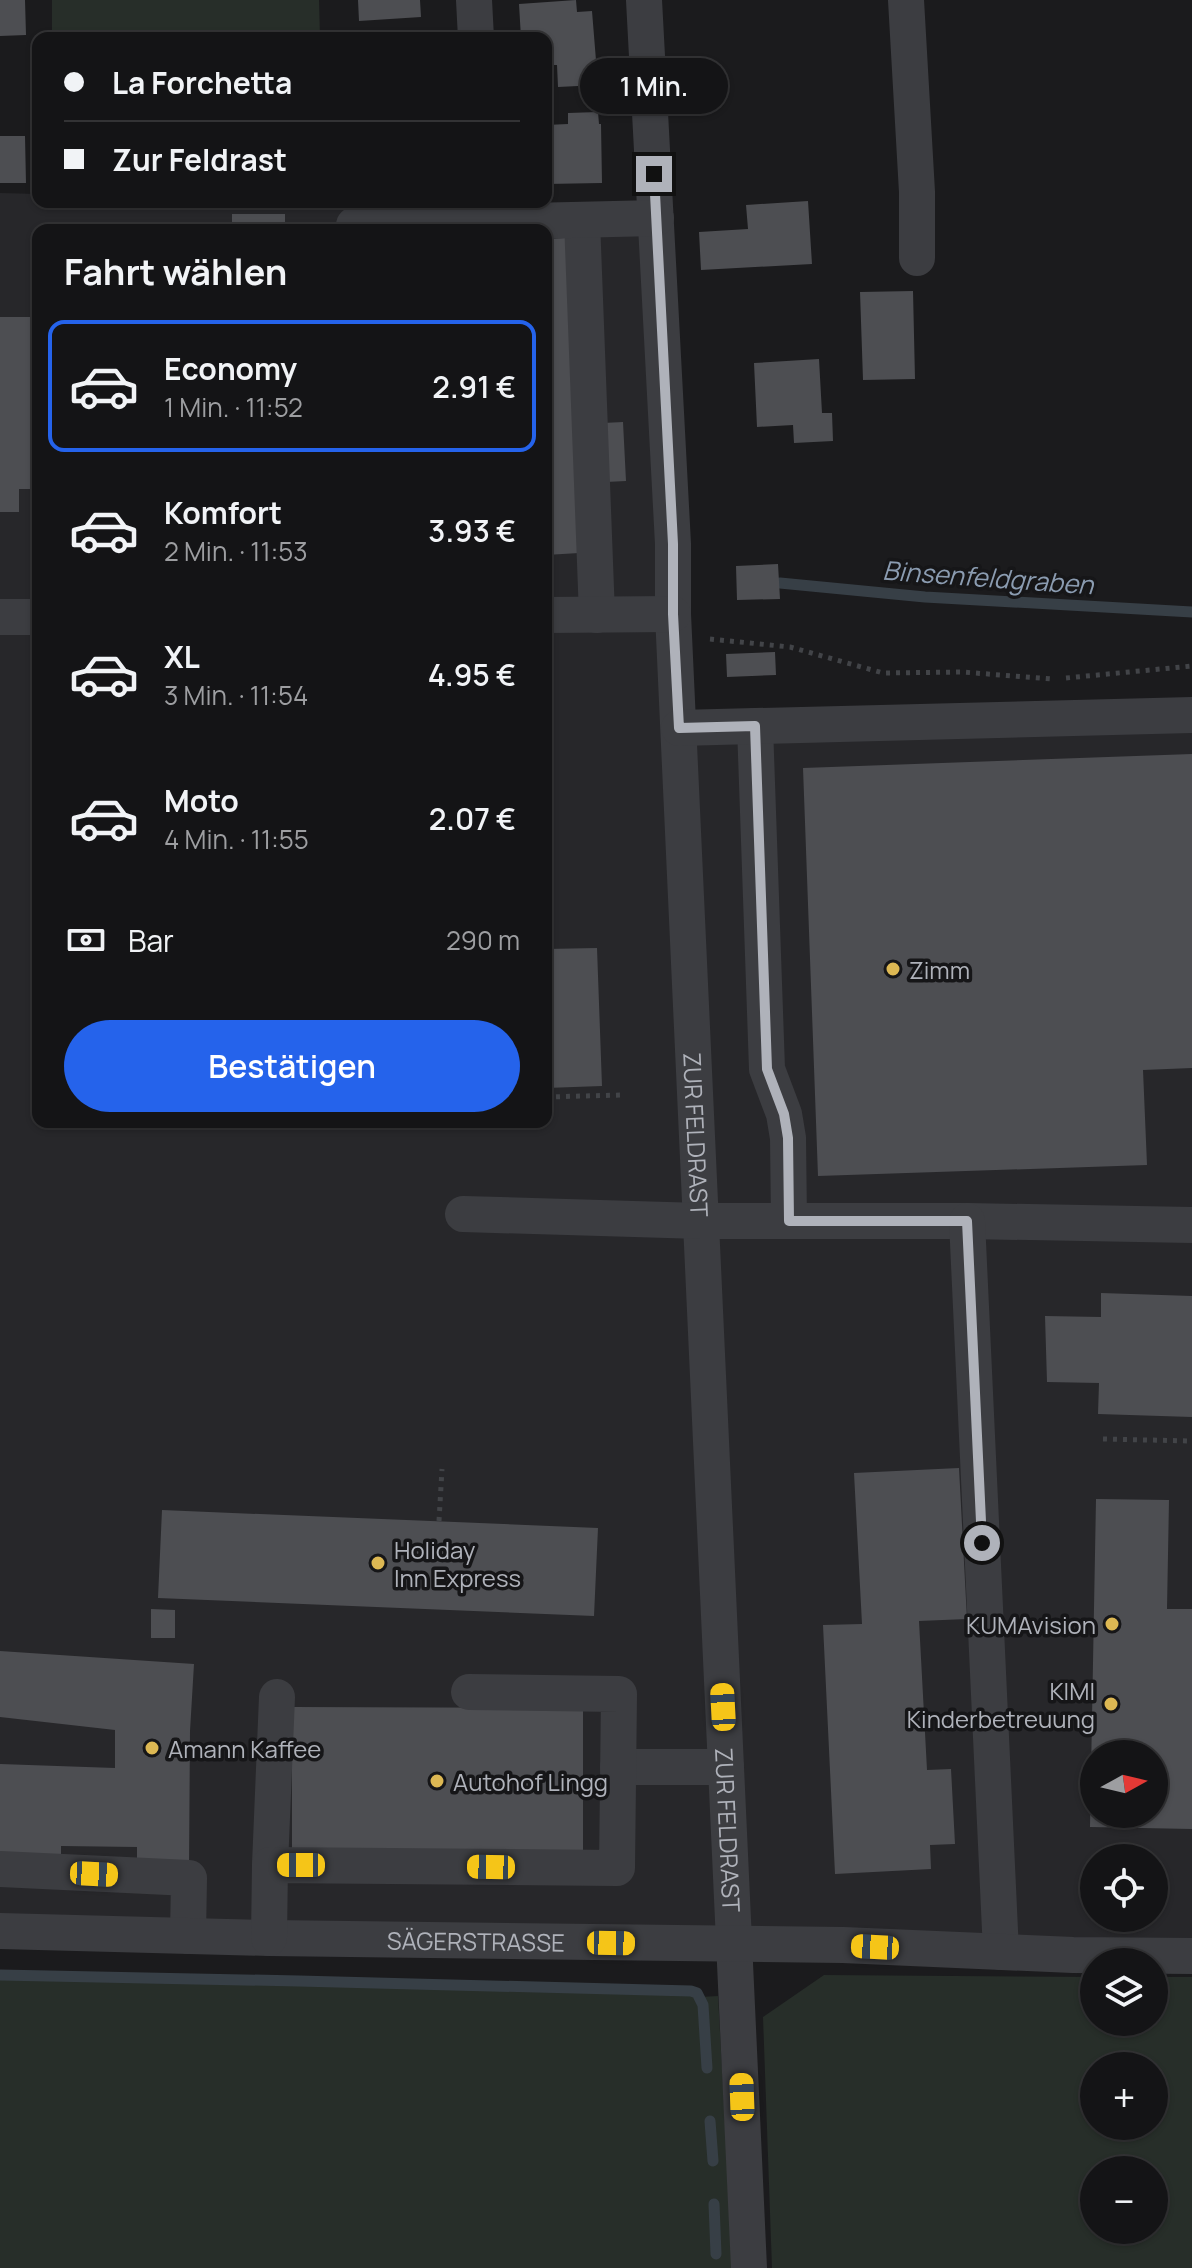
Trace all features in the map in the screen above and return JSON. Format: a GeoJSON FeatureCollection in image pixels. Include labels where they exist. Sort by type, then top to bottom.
{"type":"FeatureCollection","features":[{"type":"Feature","properties":{"kind":"street"},"geometry":{"type":"LineString","coordinates":[[474,0],[476,32]]}},
{"type":"Feature","properties":{"kind":"street","name":"ZUR FELDRAST"},"geometry":{"type":"LineString","coordinates":[[644,0],[673,544],[673,614],[749,2268]]}},
{"type":"Feature","properties":{"kind":"street"},"geometry":{"type":"LineString","coordinates":[[906,0],[917,192],[917,258]]}},
{"type":"Feature","properties":{"kind":"street"},"geometry":{"type":"LineString","coordinates":[[400,224],[656,218]]}},
{"type":"Feature","properties":{"kind":"street"},"geometry":{"type":"LineString","coordinates":[[582,220],[597,615]]}},
{"type":"Feature","properties":{"kind":"street"},"geometry":{"type":"LineString","coordinates":[[552,615],[673,614]]}},
{"type":"Feature","properties":{"kind":"street"},"geometry":{"type":"LineString","coordinates":[[0,617],[32,617]]}},
{"type":"Feature","properties":{"kind":"street"},"geometry":{"type":"LineString","coordinates":[[679,728],[1192,715]]}},
{"type":"Feature","properties":{"kind":"street"},"geometry":{"type":"LineString","coordinates":[[755,726],[767,1069],[786,1126],[789,1221]]}},
{"type":"Feature","properties":{"kind":"street"},"geometry":{"type":"LineString","coordinates":[[463,1214],[701,1221],[1192,1225]]}},
{"type":"Feature","properties":{"kind":"street"},"geometry":{"type":"LineString","coordinates":[[967,1221],[1001,1952]]}},
{"type":"Feature","properties":{"kind":"street"},"geometry":{"type":"LineString","coordinates":[[270,1865],[617,1868],[619,1694],[469,1692]]}},
{"type":"Feature","properties":{"kind":"street"},"geometry":{"type":"LineString","coordinates":[[269,1938],[277,1697]]}},
{"type":"Feature","properties":{"kind":"street"},"geometry":{"type":"LineString","coordinates":[[618,1767],[726,1767]]}},
{"type":"Feature","properties":{"kind":"street"},"geometry":{"type":"LineString","coordinates":[[0,1869],[189,1878],[188,1936]]}},
{"type":"Feature","properties":{"kind":"street","name":"SÄGERSTRASSE"},"geometry":{"type":"LineString","coordinates":[[0,1931],[269,1938],[843,1945],[1073,1955],[1192,1956]]}},
{"type":"Feature","properties":{"kind":"path"},"geometry":{"type":"LineString","coordinates":[[708,639],[790,647],[883,673],[962,672],[1057,679],[1192,666]]}},
{"type":"Feature","properties":{"kind":"path"},"geometry":{"type":"LineString","coordinates":[[552,1097],[621,1095]]}},
{"type":"Feature","properties":{"kind":"path"},"geometry":{"type":"LineString","coordinates":[[1103,1439],[1192,1441]]}},
{"type":"Feature","properties":{"kind":"path"},"geometry":{"type":"LineString","coordinates":[[439,1521],[442,1469]]}},
{"type":"Feature","properties":{"kind":"shaded area"},"geometry":{"type":"Polygon","coordinates":[[[52,0],[319,0],[320,32],[52,32],[52,0]]]}},
{"type":"Feature","properties":{"kind":"shaded area"},"geometry":{"type":"Polygon","coordinates":[[[0,193],[32,194],[32,208],[552,208],[552,203],[656,203],[679,728],[1192,711],[1192,1952],[1168,1952],[1168,1948],[1080,1950],[0,1933],[0,193]]]}},
{"type":"Feature","properties":{"kind":"shaded area"},"geometry":{"type":"Polygon","coordinates":[[[0,1975],[691,1991],[700,1997],[718,1996],[733,2268],[0,2268],[0,1975]]]}},
{"type":"Feature","properties":{"kind":"shaded area"},"geometry":{"type":"Polygon","coordinates":[[[824,1975],[1080,1977],[1080,2036],[1168,2036],[1168,1977],[1192,1977],[1192,2268],[772,2268],[763,2017],[824,1975]]]}},
{"type":"Feature","properties":{"kind":"building"},"geometry":{"type":"Polygon","coordinates":[[[0,0],[25,0],[26,35],[0,36],[0,0]]]}},
{"type":"Feature","properties":{"kind":"building"},"geometry":{"type":"Polygon","coordinates":[[[358,0],[420,0],[421,17],[359,21],[358,0]]]}},
{"type":"Feature","properties":{"kind":"building"},"geometry":{"type":"Polygon","coordinates":[[[576,0],[577,12],[592,11],[598,85],[558,87],[557,65],[552,65],[552,32],[521,32],[519,4],[576,0]]]}},
{"type":"Feature","properties":{"kind":"building"},"geometry":{"type":"Polygon","coordinates":[[[598,112],[602,183],[552,184],[552,125],[568,124],[568,113],[598,112]]]}},
{"type":"Feature","properties":{"kind":"building"},"geometry":{"type":"Polygon","coordinates":[[[0,136],[25,136],[26,183],[0,183],[0,136]]]}},
{"type":"Feature","properties":{"kind":"building"},"geometry":{"type":"Polygon","coordinates":[[[808,201],[812,264],[701,270],[699,232],[748,229],[746,205],[808,201]]]}},
{"type":"Feature","properties":{"kind":"building"},"geometry":{"type":"Polygon","coordinates":[[[232,214],[285,214],[285,224],[232,224],[232,214]]]}},
{"type":"Feature","properties":{"kind":"building"},"geometry":{"type":"Polygon","coordinates":[[[566,238],[579,553],[552,555],[552,239],[566,238]]]}},
{"type":"Feature","properties":{"kind":"building"},"geometry":{"type":"Polygon","coordinates":[[[913,291],[915,379],[863,380],[860,292],[913,291]]]}},
{"type":"Feature","properties":{"kind":"building"},"geometry":{"type":"Polygon","coordinates":[[[0,317],[32,317],[32,489],[19,489],[19,512],[0,512],[0,317]]]}},
{"type":"Feature","properties":{"kind":"building"},"geometry":{"type":"Polygon","coordinates":[[[819,359],[822,413],[832,413],[833,441],[794,443],[793,425],[757,427],[754,363],[819,359]]]}},
{"type":"Feature","properties":{"kind":"building"},"geometry":{"type":"Polygon","coordinates":[[[623,422],[626,481],[606,482],[603,423],[623,422]]]}},
{"type":"Feature","properties":{"kind":"building"},"geometry":{"type":"Polygon","coordinates":[[[778,564],[780,599],[737,600],[736,566],[778,564]]]}},
{"type":"Feature","properties":{"kind":"building"},"geometry":{"type":"Polygon","coordinates":[[[775,652],[776,675],[727,677],[726,654],[775,652]]]}},
{"type":"Feature","properties":{"kind":"building"},"geometry":{"type":"Polygon","coordinates":[[[1192,754],[1192,1068],[1143,1070],[1147,1165],[818,1176],[803,768],[1192,754]]]}},
{"type":"Feature","properties":{"kind":"building"},"geometry":{"type":"Polygon","coordinates":[[[597,948],[602,1086],[552,1088],[552,949],[597,948]]]}},
{"type":"Feature","properties":{"kind":"building"},"geometry":{"type":"Polygon","coordinates":[[[1101,1293],[1192,1296],[1192,1417],[1098,1414],[1099,1383],[1047,1382],[1045,1316],[1101,1317],[1101,1293]]]}},
{"type":"Feature","properties":{"kind":"building"},"geometry":{"type":"Polygon","coordinates":[[[959,1468],[967,1619],[919,1621],[927,1770],[951,1769],[955,1844],[930,1845],[931,1869],[835,1874],[823,1625],[862,1624],[854,1473],[959,1468]]]}},
{"type":"Feature","properties":{"kind":"building"},"geometry":{"type":"Polygon","coordinates":[[[1096,1499],[1169,1500],[1167,1609],[1192,1609],[1192,1829],[1141,1828],[1168,1828],[1168,1740],[1092,1740],[1096,1499]]]}},
{"type":"Feature","properties":{"kind":"building","name":"Holiday Inn Express"},"geometry":{"type":"Polygon","coordinates":[[[162,1510],[598,1528],[594,1616],[158,1598],[162,1510]]]}},
{"type":"Feature","properties":{"kind":"building"},"geometry":{"type":"Polygon","coordinates":[[[151,1609],[175,1610],[175,1638],[151,1638],[151,1609]]]}},
{"type":"Feature","properties":{"kind":"building","name":"Amann Kaffee"},"geometry":{"type":"Polygon","coordinates":[[[0,1651],[194,1664],[189,1870],[137,1870],[137,1847],[61,1846],[61,1860],[0,1860],[0,1764],[115,1768],[115,1730],[0,1717],[0,1651]]]}},
{"type":"Feature","properties":{"kind":"building","name":"Autohof Lingg"},"geometry":{"type":"Polygon","coordinates":[[[292,1707],[583,1708],[583,1854],[292,1854],[292,1707]]]}},
{"type":"Feature","properties":{"kind":"waterway","name":"Binsenfeldgraben"},"geometry":{"type":"LineString","coordinates":[[780,583],[925,597],[1192,612]]}},
{"type":"Feature","properties":{"kind":"waterway"},"geometry":{"type":"LineString","coordinates":[[0,1975],[691,1991],[697,1993],[703,2005],[707,2068]]}},
{"type":"Feature","properties":{"kind":"waterway"},"geometry":{"type":"LineString","coordinates":[[710,2121],[713,2161]]}},
{"type":"Feature","properties":{"kind":"waterway"},"geometry":{"type":"LineString","coordinates":[[714,2204],[716,2254]]}},
{"type":"Feature","properties":{"kind":"place","name":"Zimm"},"geometry":{"type":"Point","coordinates":[893,969]}},
{"type":"Feature","properties":{"kind":"place","name":"Holiday Inn Express"},"geometry":{"type":"Point","coordinates":[378,1563]}},
{"type":"Feature","properties":{"kind":"place","name":"KUMAvision"},"geometry":{"type":"Point","coordinates":[1112,1624]}},
{"type":"Feature","properties":{"kind":"place","name":"KIMI Kinderbetreuung"},"geometry":{"type":"Point","coordinates":[1111,1704]}},
{"type":"Feature","properties":{"kind":"place","name":"Amann Kaffee"},"geometry":{"type":"Point","coordinates":[152,1748]}},
{"type":"Feature","properties":{"kind":"place","name":"Autohof Lingg"},"geometry":{"type":"Point","coordinates":[437,1781]}},
{"type":"Feature","properties":{"kind":"route"},"geometry":{"type":"LineString","coordinates":[[654,174],[679,728],[755,726],[767,1069],[784,1114],[788,1138],[789,1221],[967,1221],[982,1543]]}}]}
